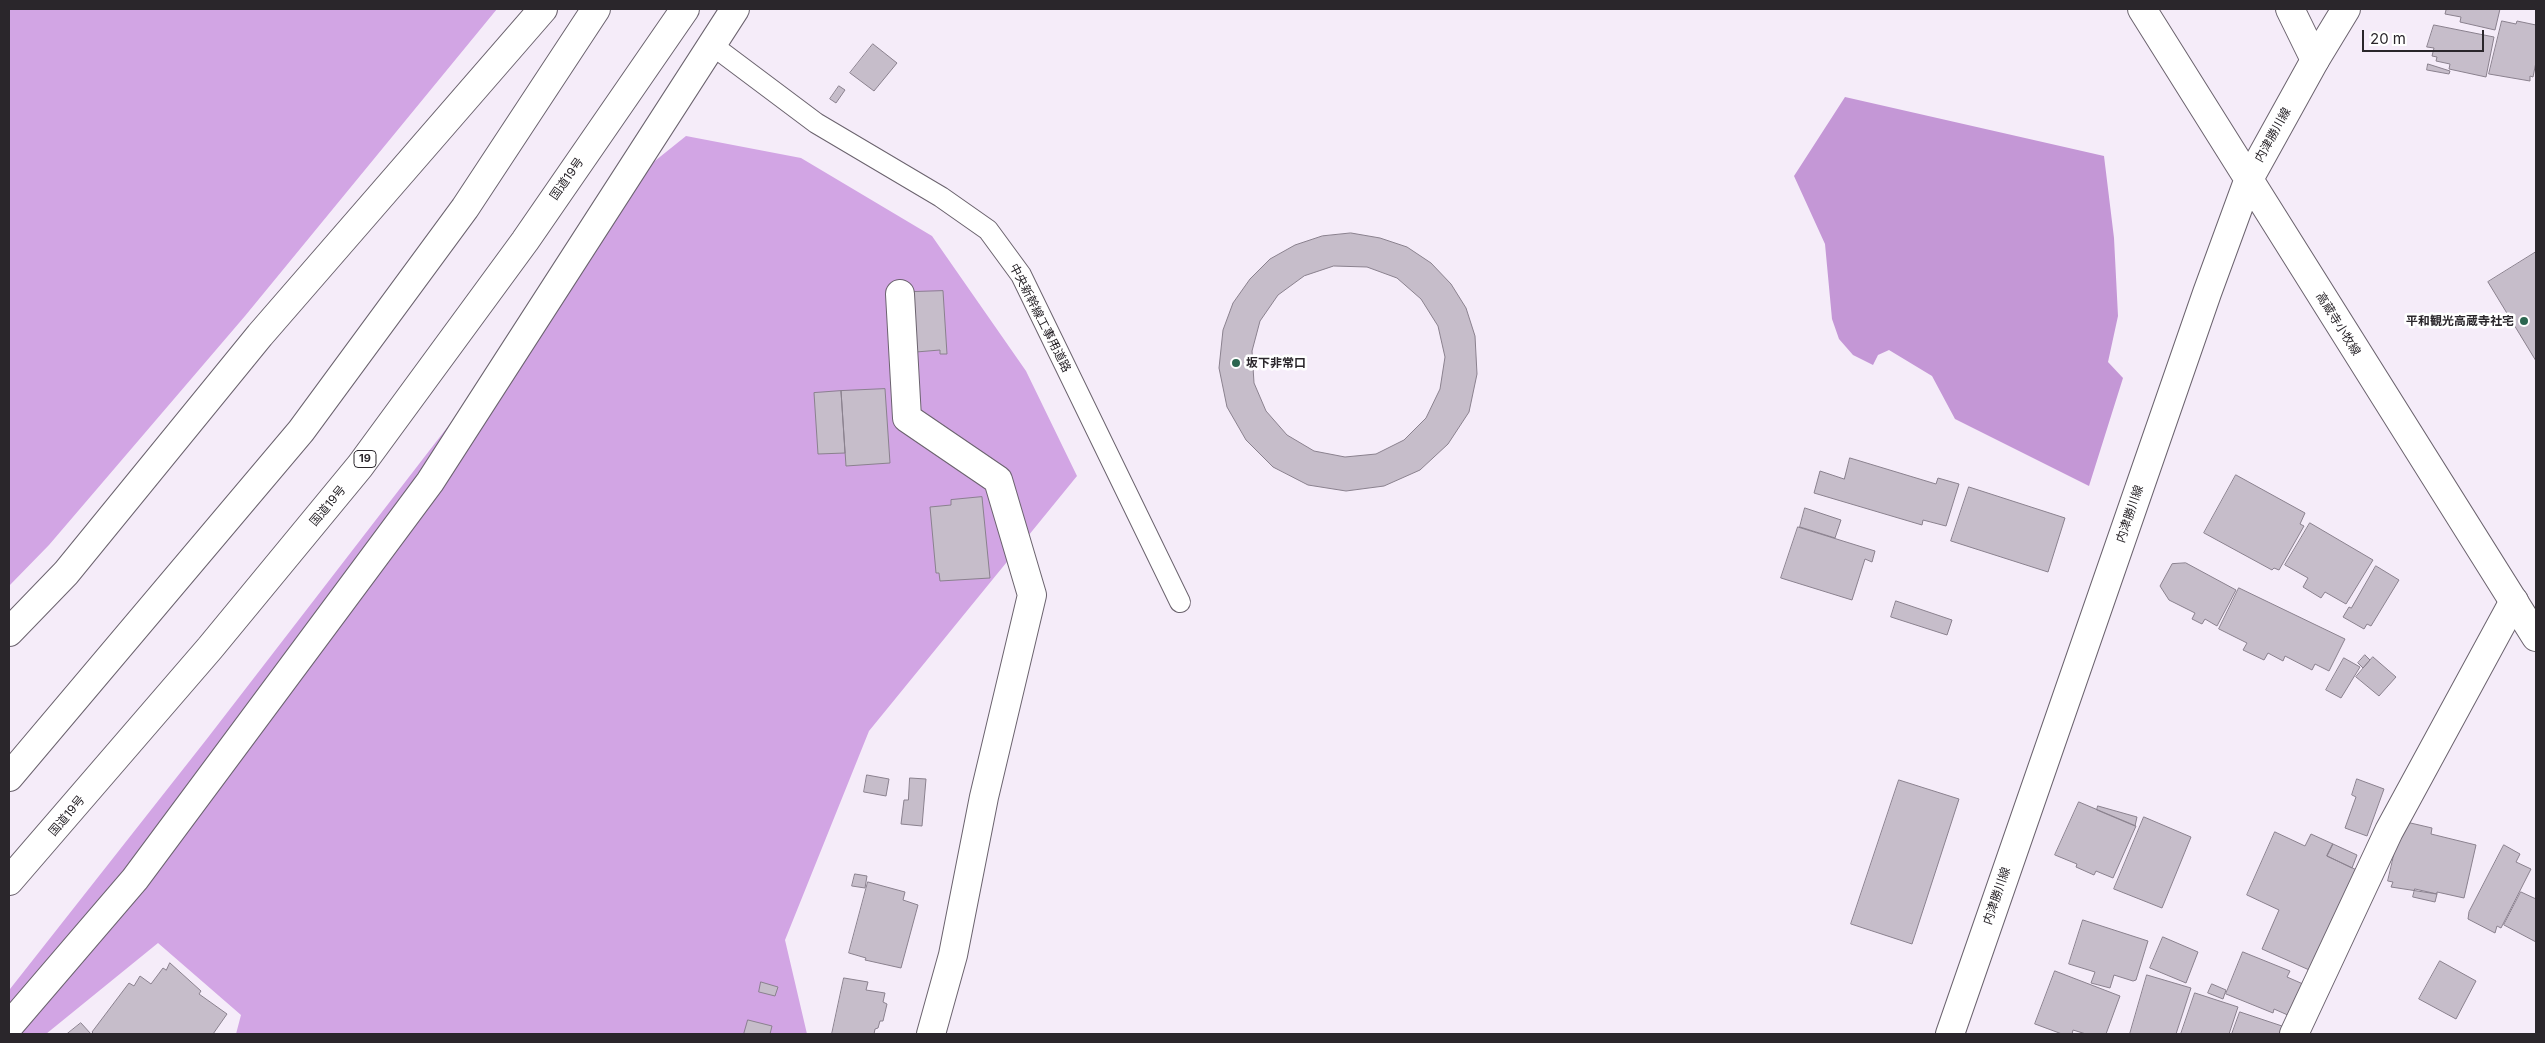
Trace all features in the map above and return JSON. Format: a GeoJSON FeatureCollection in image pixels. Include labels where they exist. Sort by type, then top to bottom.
{"type":"FeatureCollection","features":[{"type":"Feature","properties":{"kind":"main road"},"geometry":{"type":"LineString","coordinates":[[9,632],[66,573],[260,335],[543,9]]}},
{"type":"Feature","properties":{"kind":"main road"},"geometry":{"type":"LineString","coordinates":[[9,777],[301,431],[465,208],[596,9]]}},
{"type":"Feature","properties":{"kind":"main road","name":"国道19号"},"geometry":{"type":"LineString","coordinates":[[9,881],[210,648],[360,466],[525,241],[685,9]]}},
{"type":"Feature","properties":{"kind":"main road"},"geometry":{"type":"LineString","coordinates":[[9,1026],[135,879],[430,482],[735,9]]}},
{"type":"Feature","properties":{"kind":"main road","name":"高蔵寺小牧線"},"geometry":{"type":"LineString","coordinates":[[2142,9],[2248,181],[2536,637]]}},
{"type":"Feature","properties":{"kind":"main road"},"geometry":{"type":"LineString","coordinates":[[2290,9],[2315,60]]}},
{"type":"Feature","properties":{"kind":"main road","name":"内津勝川線"},"geometry":{"type":"LineString","coordinates":[[1950,1034],[2207,293],[2248,181],[2315,60],[2346,9]]}},
{"type":"Feature","properties":{"kind":"main road"},"geometry":{"type":"LineString","coordinates":[[900,294],[907,418],[998,480],[1032,595],[984,797],[953,955],[931,1034]]}},
{"type":"Feature","properties":{"kind":"main road"},"geometry":{"type":"LineString","coordinates":[[2294,1034],[2389,831],[2514,601]]}},
{"type":"Feature","properties":{"kind":"lane","name":"中央新幹線工事用道路"},"geometry":{"type":"LineString","coordinates":[[712,45],[816,123],[941,197],[988,230],[1021,275],[1180,602]]}},
{"type":"Feature","properties":{"kind":"shaded area"},"geometry":{"type":"Polygon","coordinates":[[[9,9],[497,9],[245,316],[49,545],[9,586],[9,9]]]}},
{"type":"Feature","properties":{"kind":"shaded area"},"geometry":{"type":"Polygon","coordinates":[[[1845,97],[2104,156],[2114,238],[2118,316],[2108,362],[2123,378],[2089,486],[1955,419],[1932,376],[1889,350],[1878,355],[1873,365],[1853,355],[1839,339],[1832,319],[1825,244],[1794,176],[1845,97]]]}},
{"type":"Feature","properties":{"kind":"shaded area"},"geometry":{"type":"Polygon","coordinates":[[[686,136],[801,158],[932,236],[1026,371],[1077,476],[869,731],[785,940],[807,1034],[236,1034],[241,1015],[158,943],[46,1034],[9,1034],[10,989],[206,740],[473,394],[590,213],[686,136]]]}},
{"type":"Feature","properties":{"kind":"building"},"geometry":{"type":"Polygon","coordinates":[[[2442,9],[2500,9],[2495,30],[2460,22],[2461,17],[2445,14],[2446,10],[2442,9]]]}},
{"type":"Feature","properties":{"kind":"building"},"geometry":{"type":"Polygon","coordinates":[[[2502,21],[2516,24],[2517,21],[2536,25],[2536,62],[2533,77],[2530,76],[2530,81],[2489,74],[2502,21]]]}},
{"type":"Feature","properties":{"kind":"building"},"geometry":{"type":"Polygon","coordinates":[[[2434,25],[2494,37],[2486,77],[2449,69],[2450,64],[2436,61],[2437,57],[2432,56],[2434,48],[2427,47],[2434,25]]]}},
{"type":"Feature","properties":{"kind":"building"},"geometry":{"type":"Polygon","coordinates":[[[873,44],[897,63],[874,91],[850,73],[873,44]]]}},
{"type":"Feature","properties":{"kind":"building"},"geometry":{"type":"Polygon","coordinates":[[[2428,64],[2450,71],[2449,74],[2427,70],[2428,64]]]}},
{"type":"Feature","properties":{"kind":"building"},"geometry":{"type":"Polygon","coordinates":[[[839,86],[845,90],[836,103],[830,99],[839,86]]]}},
{"type":"Feature","properties":{"kind":"building","name":"坂下非常口"},"geometry":{"type":"Polygon","coordinates":[[[1351,233],[1380,238],[1407,247],[1431,263],[1451,284],[1466,308],[1475,336],[1477,374],[1469,412],[1448,444],[1420,470],[1384,486],[1346,491],[1308,485],[1273,467],[1246,440],[1227,407],[1219,368],[1223,330],[1233,303],[1250,279],[1270,259],[1295,245],[1322,236],[1351,233]],[[1334,266],[1304,276],[1278,295],[1260,321],[1252,351],[1254,383],[1266,411],[1287,435],[1314,451],[1345,457],[1376,454],[1404,440],[1426,418],[1440,389],[1445,357],[1438,326],[1421,299],[1397,278],[1367,267],[1334,266]]]}},
{"type":"Feature","properties":{"kind":"building","name":"平和観光高蔵寺社宅"},"geometry":{"type":"Polygon","coordinates":[[[2536,252],[2536,361],[2488,282],[2536,252]]]}},
{"type":"Feature","properties":{"kind":"building"},"geometry":{"type":"Polygon","coordinates":[[[943,291],[947,354],[940,354],[940,350],[916,352],[912,292],[943,291]]]}},
{"type":"Feature","properties":{"kind":"building"},"geometry":{"type":"Polygon","coordinates":[[[885,389],[890,463],[846,466],[841,391],[885,389]]]}},
{"type":"Feature","properties":{"kind":"building"},"geometry":{"type":"Polygon","coordinates":[[[841,391],[845,453],[818,454],[814,393],[841,391]]]}},
{"type":"Feature","properties":{"kind":"building"},"geometry":{"type":"Polygon","coordinates":[[[1850,458],[1936,484],[1938,478],[1959,484],[1946,526],[1923,520],[1922,525],[1814,493],[1820,471],[1844,479],[1850,458]]]}},
{"type":"Feature","properties":{"kind":"building"},"geometry":{"type":"Polygon","coordinates":[[[2236,475],[2305,513],[2300,524],[2304,526],[2279,570],[2274,568],[2272,570],[2204,533],[2236,475]]]}},
{"type":"Feature","properties":{"kind":"building"},"geometry":{"type":"Polygon","coordinates":[[[1969,487],[2065,518],[2048,572],[1951,541],[1969,487]]]}},
{"type":"Feature","properties":{"kind":"building"},"geometry":{"type":"Polygon","coordinates":[[[982,497],[990,578],[940,581],[939,573],[936,573],[930,507],[951,505],[951,500],[982,497]]]}},
{"type":"Feature","properties":{"kind":"building"},"geometry":{"type":"Polygon","coordinates":[[[1805,508],[1841,520],[1835,538],[1800,527],[1805,508]]]}},
{"type":"Feature","properties":{"kind":"building"},"geometry":{"type":"Polygon","coordinates":[[[2310,523],[2373,560],[2346,604],[2325,592],[2321,598],[2303,587],[2308,578],[2285,565],[2310,523]]]}},
{"type":"Feature","properties":{"kind":"building"},"geometry":{"type":"Polygon","coordinates":[[[1798,527],[1875,551],[1872,562],[1865,559],[1852,600],[1781,578],[1798,527]]]}},
{"type":"Feature","properties":{"kind":"building"},"geometry":{"type":"Polygon","coordinates":[[[2186,563],[2236,590],[2217,626],[2205,619],[2202,624],[2192,619],[2195,613],[2169,600],[2160,586],[2172,564],[2186,563]]]}},
{"type":"Feature","properties":{"kind":"building"},"geometry":{"type":"Polygon","coordinates":[[[2376,566],[2399,580],[2371,626],[2367,624],[2364,629],[2343,617],[2349,607],[2351,608],[2376,566]]]}},
{"type":"Feature","properties":{"kind":"building"},"geometry":{"type":"Polygon","coordinates":[[[2239,588],[2345,639],[2329,671],[2315,664],[2312,670],[2285,656],[2283,661],[2268,653],[2264,660],[2243,650],[2247,643],[2219,629],[2239,588]]]}},
{"type":"Feature","properties":{"kind":"building"},"geometry":{"type":"Polygon","coordinates":[[[1896,601],[1952,620],[1947,635],[1891,617],[1896,601]]]}},
{"type":"Feature","properties":{"kind":"building"},"geometry":{"type":"Polygon","coordinates":[[[2365,655],[2370,660],[2363,668],[2358,663],[2365,655]]]}},
{"type":"Feature","properties":{"kind":"building"},"geometry":{"type":"Polygon","coordinates":[[[2373,657],[2396,677],[2379,696],[2356,677],[2373,657]]]}},
{"type":"Feature","properties":{"kind":"building"},"geometry":{"type":"Polygon","coordinates":[[[2344,658],[2360,667],[2341,698],[2326,690],[2344,658]]]}},
{"type":"Feature","properties":{"kind":"building"},"geometry":{"type":"Polygon","coordinates":[[[867,775],[889,779],[886,796],[864,792],[867,775]]]}},
{"type":"Feature","properties":{"kind":"building"},"geometry":{"type":"Polygon","coordinates":[[[910,778],[926,779],[922,826],[901,824],[904,800],[908,800],[910,778]]]}},
{"type":"Feature","properties":{"kind":"building"},"geometry":{"type":"Polygon","coordinates":[[[2357,779],[2384,789],[2367,836],[2345,828],[2356,797],[2352,795],[2357,779]]]}},
{"type":"Feature","properties":{"kind":"building"},"geometry":{"type":"Polygon","coordinates":[[[1899,780],[1959,799],[1912,944],[1851,924],[1899,780]]]}},
{"type":"Feature","properties":{"kind":"building"},"geometry":{"type":"Polygon","coordinates":[[[2079,802],[2136,826],[2113,878],[2096,871],[2094,875],[2076,867],[2077,864],[2055,855],[2079,802]]]}},
{"type":"Feature","properties":{"kind":"building"},"geometry":{"type":"Polygon","coordinates":[[[2098,806],[2137,817],[2135,826],[2097,810],[2098,806]]]}},
{"type":"Feature","properties":{"kind":"building"},"geometry":{"type":"Polygon","coordinates":[[[2144,817],[2191,837],[2162,908],[2114,889],[2144,817]]]}},
{"type":"Feature","properties":{"kind":"building"},"geometry":{"type":"Polygon","coordinates":[[[2402,821],[2432,828],[2431,834],[2476,845],[2464,898],[2437,892],[2437,894],[2391,887],[2393,882],[2388,881],[2402,821]]]}},
{"type":"Feature","properties":{"kind":"building"},"geometry":{"type":"Polygon","coordinates":[[[2275,832],[2305,846],[2311,834],[2333,844],[2327,856],[2361,872],[2316,973],[2262,949],[2279,910],[2247,895],[2275,832]]]}},
{"type":"Feature","properties":{"kind":"building"},"geometry":{"type":"Polygon","coordinates":[[[2333,844],[2357,855],[2352,868],[2327,856],[2333,844]]]}},
{"type":"Feature","properties":{"kind":"building"},"geometry":{"type":"Polygon","coordinates":[[[2504,845],[2520,854],[2516,862],[2531,869],[2501,928],[2497,926],[2495,933],[2468,919],[2469,912],[2504,845]]]}},
{"type":"Feature","properties":{"kind":"building"},"geometry":{"type":"Polygon","coordinates":[[[855,874],[867,876],[865,888],[852,886],[855,874]]]}},
{"type":"Feature","properties":{"kind":"building"},"geometry":{"type":"Polygon","coordinates":[[[868,882],[905,892],[903,900],[918,905],[901,968],[865,960],[866,958],[849,953],[868,882]]]}},
{"type":"Feature","properties":{"kind":"building"},"geometry":{"type":"Polygon","coordinates":[[[2415,889],[2437,894],[2435,902],[2413,897],[2415,889]]]}},
{"type":"Feature","properties":{"kind":"building"},"geometry":{"type":"Polygon","coordinates":[[[2521,892],[2536,899],[2536,942],[2504,925],[2521,892]]]}},
{"type":"Feature","properties":{"kind":"building"},"geometry":{"type":"Polygon","coordinates":[[[2083,920],[2148,941],[2136,980],[2133,981],[2114,975],[2110,988],[2091,983],[2095,972],[2069,964],[2083,920]]]}},
{"type":"Feature","properties":{"kind":"building"},"geometry":{"type":"Polygon","coordinates":[[[2163,937],[2198,952],[2186,983],[2150,968],[2163,937]]]}},
{"type":"Feature","properties":{"kind":"building"},"geometry":{"type":"Polygon","coordinates":[[[2243,952],[2290,971],[2287,977],[2303,984],[2290,1016],[2274,1009],[2273,1013],[2226,994],[2243,952]]]}},
{"type":"Feature","properties":{"kind":"building"},"geometry":{"type":"Polygon","coordinates":[[[2440,961],[2476,981],[2456,1019],[2419,999],[2440,961]]]}},
{"type":"Feature","properties":{"kind":"building"},"geometry":{"type":"Polygon","coordinates":[[[170,963],[201,991],[199,994],[227,1014],[213,1034],[94,1034],[92,1032],[129,983],[134,986],[140,976],[151,984],[163,968],[166,970],[170,963]]]}},
{"type":"Feature","properties":{"kind":"building"},"geometry":{"type":"Polygon","coordinates":[[[2055,971],[2120,996],[2106,1034],[2086,1034],[2073,1030],[2072,1034],[2062,1034],[2035,1024],[2055,971]]]}},
{"type":"Feature","properties":{"kind":"building"},"geometry":{"type":"Polygon","coordinates":[[[2147,975],[2191,988],[2176,1034],[2130,1034],[2147,975]]]}},
{"type":"Feature","properties":{"kind":"building"},"geometry":{"type":"Polygon","coordinates":[[[844,978],[868,982],[866,990],[885,993],[883,1002],[887,1004],[883,1021],[880,1021],[874,1034],[832,1034],[844,978]]]}},
{"type":"Feature","properties":{"kind":"building"},"geometry":{"type":"Polygon","coordinates":[[[761,982],[778,987],[775,996],[759,992],[761,982]]]}},
{"type":"Feature","properties":{"kind":"building"},"geometry":{"type":"Polygon","coordinates":[[[2212,984],[2226,990],[2223,999],[2208,993],[2212,984]]]}},
{"type":"Feature","properties":{"kind":"building"},"geometry":{"type":"Polygon","coordinates":[[[2195,993],[2238,1007],[2229,1034],[2181,1034],[2195,993]]]}},
{"type":"Feature","properties":{"kind":"building"},"geometry":{"type":"Polygon","coordinates":[[[2240,1012],[2285,1027],[2283,1034],[2232,1034],[2240,1012]]]}},
{"type":"Feature","properties":{"kind":"building"},"geometry":{"type":"Polygon","coordinates":[[[748,1020],[772,1026],[770,1034],[744,1034],[748,1020]]]}},
{"type":"Feature","properties":{"kind":"building"},"geometry":{"type":"Polygon","coordinates":[[[81,1023],[91,1034],[67,1034],[81,1023]]]}},
{"type":"Feature","properties":{"kind":"place","name":"平和観光高蔵寺社宅"},"geometry":{"type":"Point","coordinates":[2524,321]}},
{"type":"Feature","properties":{"kind":"place","name":"坂下非常口"},"geometry":{"type":"Point","coordinates":[1236,363]}}]}
